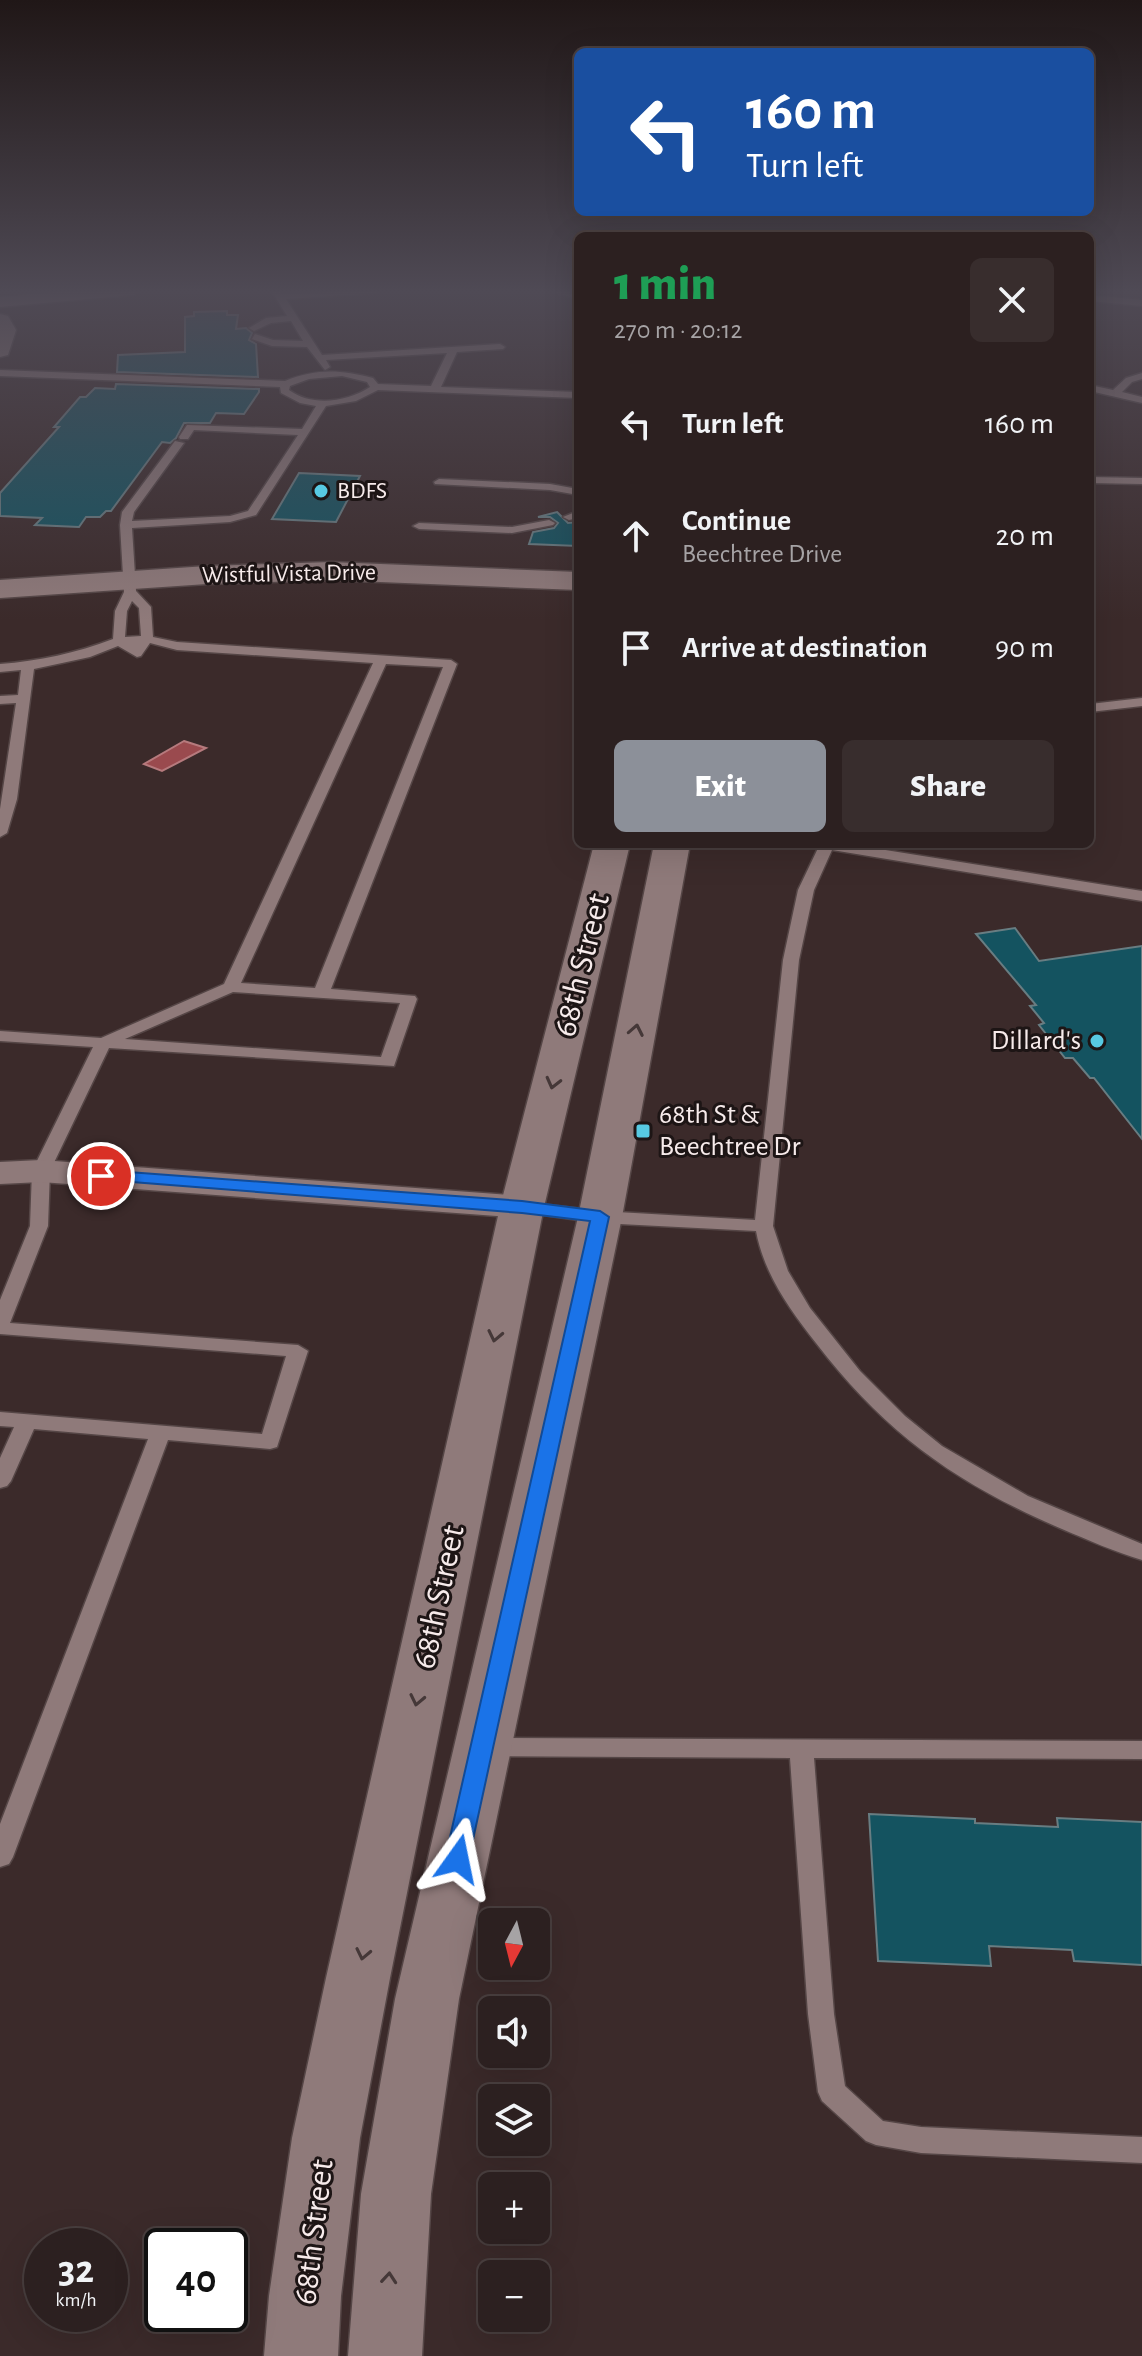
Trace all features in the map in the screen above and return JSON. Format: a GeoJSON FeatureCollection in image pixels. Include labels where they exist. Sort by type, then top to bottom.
{"type":"FeatureCollection","features":[{"type":"Feature","properties":{"kind":"street","name":"Wistful Vista Drive"},"geometry":{"type":"LineString","coordinates":[[0,600],[129,586],[331,571],[574,581]]}},
{"type":"Feature","properties":{"kind":"street","name":"Wistful Vista Drive"},"geometry":{"type":"LineString","coordinates":[[0,589],[275,587],[574,600]]}},
{"type":"Feature","properties":{"kind":"street","name":"68th Street"},"geometry":{"type":"LineString","coordinates":[[301,2356],[305,2296],[326,2138],[522,1207],[611,848]]}},
{"type":"Feature","properties":{"kind":"street","name":"68th Street"},"geometry":{"type":"LineString","coordinates":[[385,2356],[396,2194],[422,2029],[600,1217],[671,848]]}},
{"type":"Feature","properties":{"kind":"street"},"geometry":{"type":"LineString","coordinates":[[0,1173],[41,1171],[522,1207]]}},
{"type":"Feature","properties":{"kind":"lane"},"geometry":{"type":"LineString","coordinates":[[312,400],[338,400]]}},
{"type":"Feature","properties":{"kind":"lane"},"geometry":{"type":"LineString","coordinates":[[126,525],[247,516],[324,402]]}},
{"type":"Feature","properties":{"kind":"lane"},"geometry":{"type":"LineString","coordinates":[[119,641],[121,611],[129,586],[128,512],[191,427],[305,432]]}},
{"type":"Feature","properties":{"kind":"lane"},"geometry":{"type":"LineString","coordinates":[[1094,480],[1142,481]]}},
{"type":"Feature","properties":{"kind":"lane"},"geometry":{"type":"LineString","coordinates":[[439,482],[550,487],[574,491]]}},
{"type":"Feature","properties":{"kind":"lane"},"geometry":{"type":"LineString","coordinates":[[419,526],[512,530],[549,523]]}},
{"type":"Feature","properties":{"kind":"lane"},"geometry":{"type":"LineString","coordinates":[[129,586],[145,607],[147,639],[137,653]]}},
{"type":"Feature","properties":{"kind":"lane"},"geometry":{"type":"LineString","coordinates":[[28,666],[86,654],[119,641],[147,639],[177,646],[451,664],[321,993]]}},
{"type":"Feature","properties":{"kind":"lane"},"geometry":{"type":"LineString","coordinates":[[119,641],[137,653]]}},
{"type":"Feature","properties":{"kind":"lane"},"geometry":{"type":"LineString","coordinates":[[0,668],[137,653],[267,653]]}},
{"type":"Feature","properties":{"kind":"lane"},"geometry":{"type":"LineString","coordinates":[[231,987],[381,660]]}},
{"type":"Feature","properties":{"kind":"lane"},"geometry":{"type":"LineString","coordinates":[[0,833],[10,799],[28,666]]}},
{"type":"Feature","properties":{"kind":"lane"},"geometry":{"type":"LineString","coordinates":[[0,700],[23,699]]}},
{"type":"Feature","properties":{"kind":"lane"},"geometry":{"type":"LineString","coordinates":[[1094,708],[1142,702]]}},
{"type":"Feature","properties":{"kind":"lane"},"geometry":{"type":"LineString","coordinates":[[826,848],[806,890],[791,960],[764,1226],[768,1248],[800,1310],[846,1369],[911,1433],[987,1485],[1090,1533],[1142,1552]]}},
{"type":"Feature","properties":{"kind":"lane"},"geometry":{"type":"LineString","coordinates":[[846,848],[1142,896]]}},
{"type":"Feature","properties":{"kind":"lane"},"geometry":{"type":"LineString","coordinates":[[0,1036],[103,1043],[388,1062],[409,999],[231,987],[103,1043],[41,1171],[39,1226],[0,1326],[298,1351],[270,1442],[0,1419]]}},
{"type":"Feature","properties":{"kind":"lane"},"geometry":{"type":"LineString","coordinates":[[522,1207],[600,1217],[764,1226]]}},
{"type":"Feature","properties":{"kind":"lane"},"geometry":{"type":"LineString","coordinates":[[0,1481],[27,1422]]}},
{"type":"Feature","properties":{"kind":"lane"},"geometry":{"type":"LineString","coordinates":[[0,1857],[160,1433]]}},
{"type":"Feature","properties":{"kind":"lane"},"geometry":{"type":"LineString","coordinates":[[482,1747],[1142,1750]]}},
{"type":"Feature","properties":{"kind":"lane"},"geometry":{"type":"LineString","coordinates":[[801,1749],[821,2014],[832,2092],[876,2132],[921,2140],[1142,2150]]}},
{"type":"Feature","properties":{"kind":"shaded area"},"geometry":{"type":"Polygon","coordinates":[[[184,741],[206,748],[162,771],[144,764],[184,741]]]}},
{"type":"Feature","properties":{"kind":"building"},"geometry":{"type":"Polygon","coordinates":[[[77,400],[254,400],[244,414],[216,413],[210,423],[184,423],[176,438],[170,443],[162,442],[111,511],[100,517],[86,517],[79,527],[35,525],[42,518],[0,516],[0,493],[59,427],[54,427],[77,400]]]}},
{"type":"Feature","properties":{"kind":"building","name":"BDFS"},"geometry":{"type":"Polygon","coordinates":[[[299,473],[360,476],[336,522],[272,519],[299,473]]]}},
{"type":"Feature","properties":{"kind":"building"},"geometry":{"type":"Polygon","coordinates":[[[557,512],[568,523],[574,522],[574,546],[529,544],[533,532],[554,528],[558,523],[550,517],[538,517],[557,512]]]}},
{"type":"Feature","properties":{"kind":"building","name":"Dillard's"},"geometry":{"type":"Polygon","coordinates":[[[1015,928],[1039,961],[1142,946],[1142,1139],[1094,1078],[1090,1078],[1073,1058],[1065,1058],[1039,1025],[1044,1023],[1030,1006],[1036,1005],[976,934],[1015,928]]]}},
{"type":"Feature","properties":{"kind":"building"},"geometry":{"type":"Polygon","coordinates":[[[869,1814],[1058,1827],[1057,1818],[1142,1822],[1142,1965],[1074,1961],[1072,1950],[989,1946],[991,1966],[878,1961],[869,1814]]]}},
{"type":"Feature","properties":{"kind":"place","name":"BDFS"},"geometry":{"type":"Point","coordinates":[321,491]}},
{"type":"Feature","properties":{"kind":"place","name":"Dillard's"},"geometry":{"type":"Point","coordinates":[1097,1041]}},
{"type":"Feature","properties":{"kind":"place","name":"68th St & Beechtree Dr"},"geometry":{"type":"Point","coordinates":[643,1131]}},
{"type":"Feature","properties":{"kind":"route"},"geometry":{"type":"LineString","coordinates":[[101,1176],[522,1207],[600,1217],[458,1859]]}}]}
